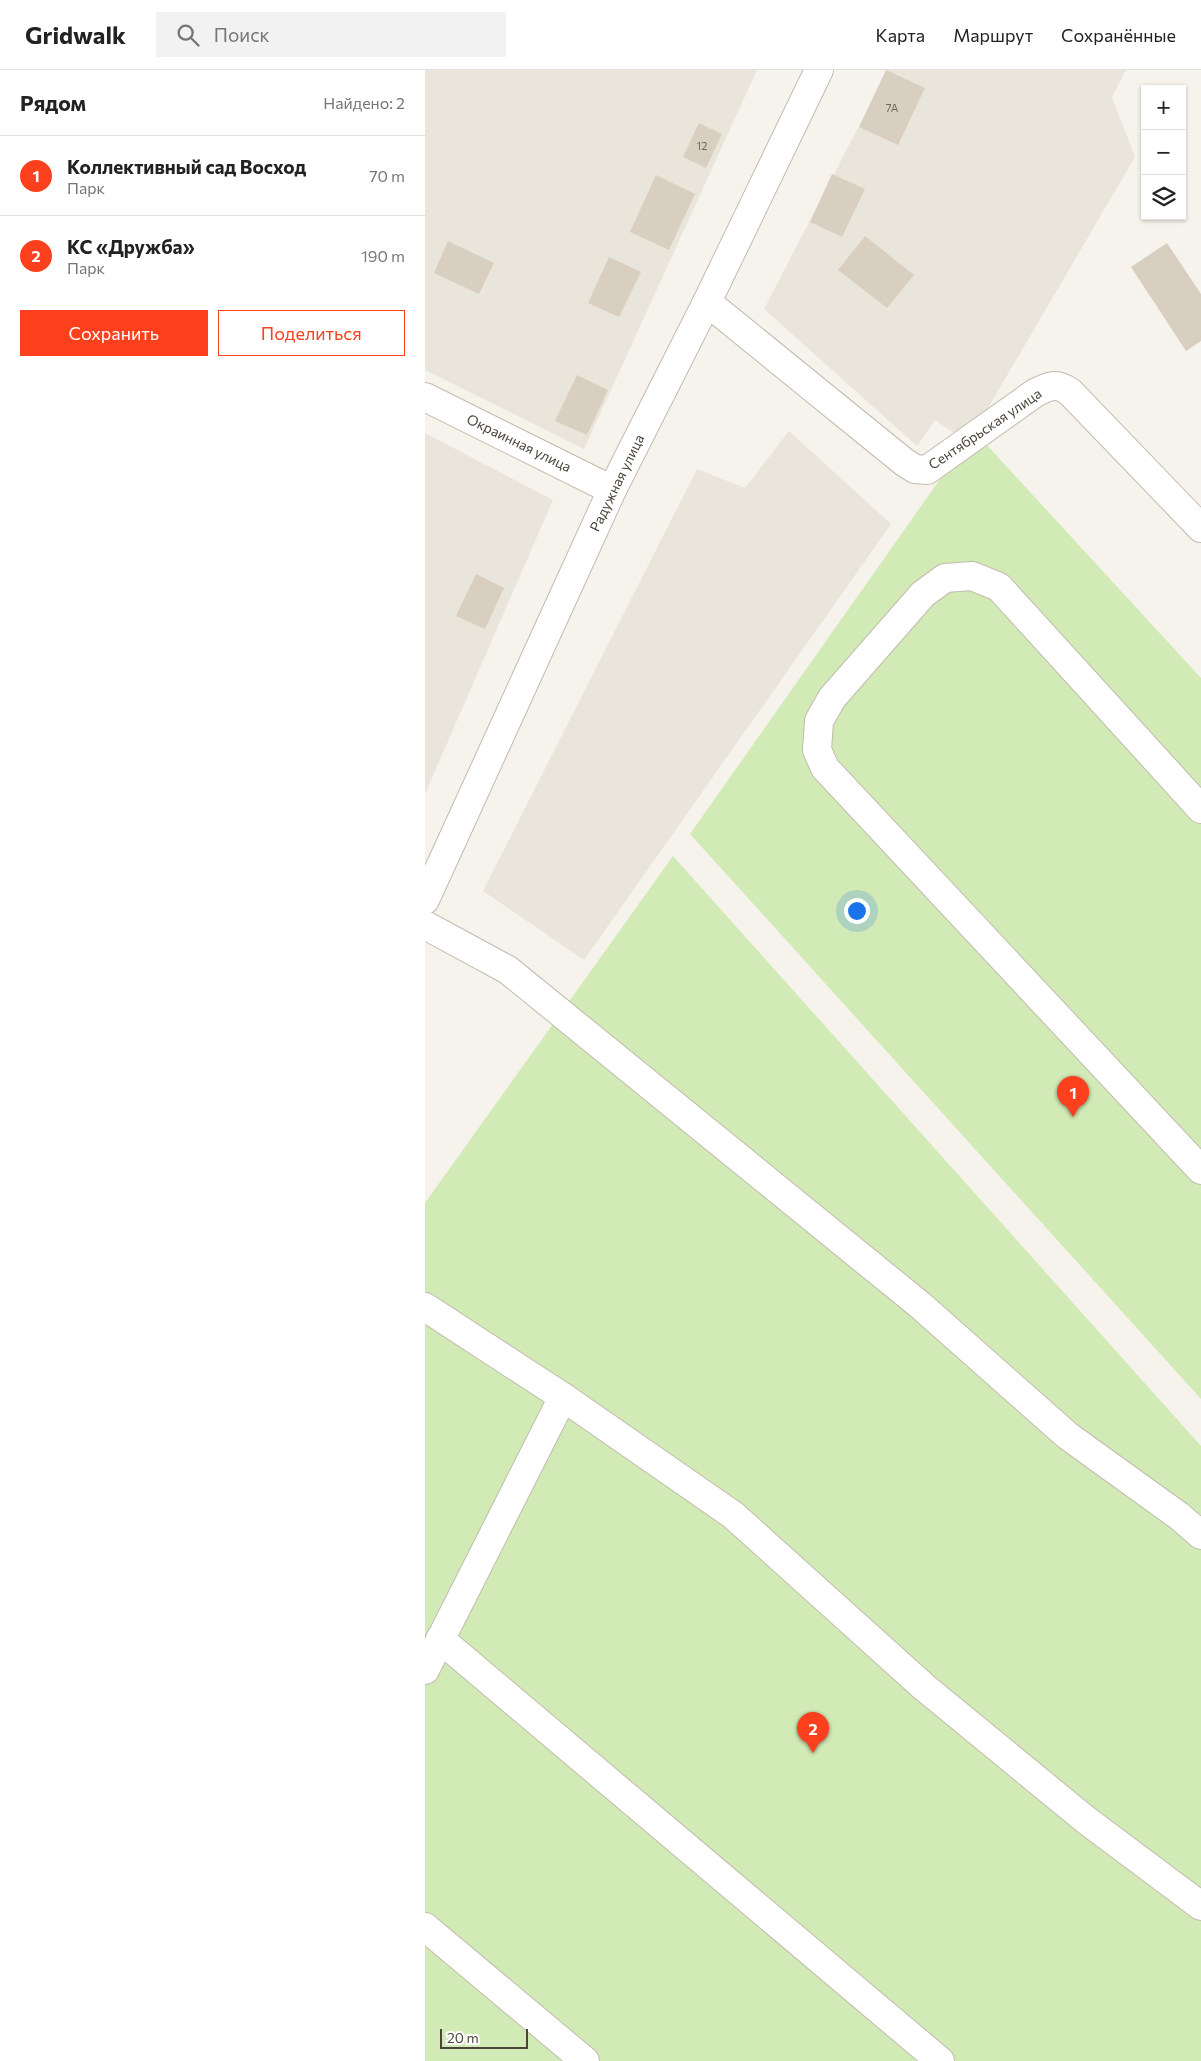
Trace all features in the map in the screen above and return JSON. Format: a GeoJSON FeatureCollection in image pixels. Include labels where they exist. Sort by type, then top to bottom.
{"type":"FeatureCollection","features":[{"type":"Feature","properties":{"kind":"street","name":"Радужная улица"},"geometry":{"type":"LineString","coordinates":[[425,900],[612,490],[707,302],[819,70]]}},
{"type":"Feature","properties":{"kind":"street","name":"Сентябрьская улица"},"geometry":{"type":"LineString","coordinates":[[707,302],[915,469],[927,470],[1035,392],[1051,385],[1061,386],[1077,399],[1201,528]]}},
{"type":"Feature","properties":{"kind":"street","name":"Окраинная улица"},"geometry":{"type":"LineString","coordinates":[[425,397],[612,490]]}},
{"type":"Feature","properties":{"kind":"street"},"geometry":{"type":"LineString","coordinates":[[1201,810],[999,587],[972,576],[945,578],[923,594],[832,698],[819,721],[817,750],[825,768],[1201,1170]]}},
{"type":"Feature","properties":{"kind":"street"},"geometry":{"type":"LineString","coordinates":[[425,925],[508,970],[913,1299],[1068,1436],[1179,1516],[1201,1535]]}},
{"type":"Feature","properties":{"kind":"street"},"geometry":{"type":"LineString","coordinates":[[425,1307],[563,1397],[733,1515],[924,1687],[1086,1820],[1201,1906]]}},
{"type":"Feature","properties":{"kind":"street"},"geometry":{"type":"LineString","coordinates":[[425,1670],[563,1397]]}},
{"type":"Feature","properties":{"kind":"street"},"geometry":{"type":"LineString","coordinates":[[440,1639],[940,2061]]}},
{"type":"Feature","properties":{"kind":"street"},"geometry":{"type":"LineString","coordinates":[[425,1927],[585,2061]]}},
{"type":"Feature","properties":{"kind":"shaded area"},"geometry":{"type":"Polygon","coordinates":[[[425,70],[757,70],[584,449],[425,370],[425,70]]]}},
{"type":"Feature","properties":{"kind":"shaded area"},"geometry":{"type":"Polygon","coordinates":[[[888,70],[1126,70],[1112,97],[1135,157],[978,425],[963,439],[935,420],[917,446],[764,309],[888,70]]]}},
{"type":"Feature","properties":{"kind":"shaded area"},"geometry":{"type":"Polygon","coordinates":[[[789,431],[891,524],[584,960],[483,891],[697,469],[745,488],[789,431]]]}},
{"type":"Feature","properties":{"kind":"shaded area"},"geometry":{"type":"Polygon","coordinates":[[[425,433],[553,500],[425,794],[425,433]]]}},
{"type":"Feature","properties":{"kind":"green space"},"geometry":{"type":"Polygon","coordinates":[[[974,431],[1201,678],[1201,1399],[690,834],[974,431]]]}},
{"type":"Feature","properties":{"kind":"green space"},"geometry":{"type":"Polygon","coordinates":[[[673,856],[1201,1446],[1201,2061],[425,2061],[425,1203],[673,856]]]}},
{"type":"Feature","properties":{"kind":"building"},"geometry":{"type":"Polygon","coordinates":[[[886,70],[925,88],[898,145],[859,127],[886,70]]]}},
{"type":"Feature","properties":{"kind":"building"},"geometry":{"type":"Polygon","coordinates":[[[699,123],[722,134],[706,168],[683,157],[699,123]]]}},
{"type":"Feature","properties":{"kind":"building"},"geometry":{"type":"Polygon","coordinates":[[[832,174],[865,189],[842,237],[810,222],[832,174]]]}},
{"type":"Feature","properties":{"kind":"building"},"geometry":{"type":"Polygon","coordinates":[[[656,175],[695,194],[669,250],[630,232],[656,175]]]}},
{"type":"Feature","properties":{"kind":"building"},"geometry":{"type":"Polygon","coordinates":[[[865,236],[914,275],[887,308],[838,270],[865,236]]]}},
{"type":"Feature","properties":{"kind":"building"},"geometry":{"type":"Polygon","coordinates":[[[448,241],[494,263],[479,294],[434,273],[448,241]]]}},
{"type":"Feature","properties":{"kind":"building"},"geometry":{"type":"Polygon","coordinates":[[[1167,243],[1201,294],[1201,341],[1186,351],[1131,267],[1167,243]]]}},
{"type":"Feature","properties":{"kind":"building"},"geometry":{"type":"Polygon","coordinates":[[[609,257],[641,272],[619,317],[588,303],[609,257]]]}},
{"type":"Feature","properties":{"kind":"building"},"geometry":{"type":"Polygon","coordinates":[[[577,375],[608,390],[587,435],[555,421],[577,375]]]}},
{"type":"Feature","properties":{"kind":"building"},"geometry":{"type":"Polygon","coordinates":[[[476,574],[504,588],[485,629],[456,616],[476,574]]]}},
{"type":"Feature","properties":{"kind":"place","name":"Коллективный сад Восход"},"geometry":{"type":"Point","coordinates":[1073,1117]}},
{"type":"Feature","properties":{"kind":"place","name":"КС «Дружба»"},"geometry":{"type":"Point","coordinates":[813,1753]}}]}
